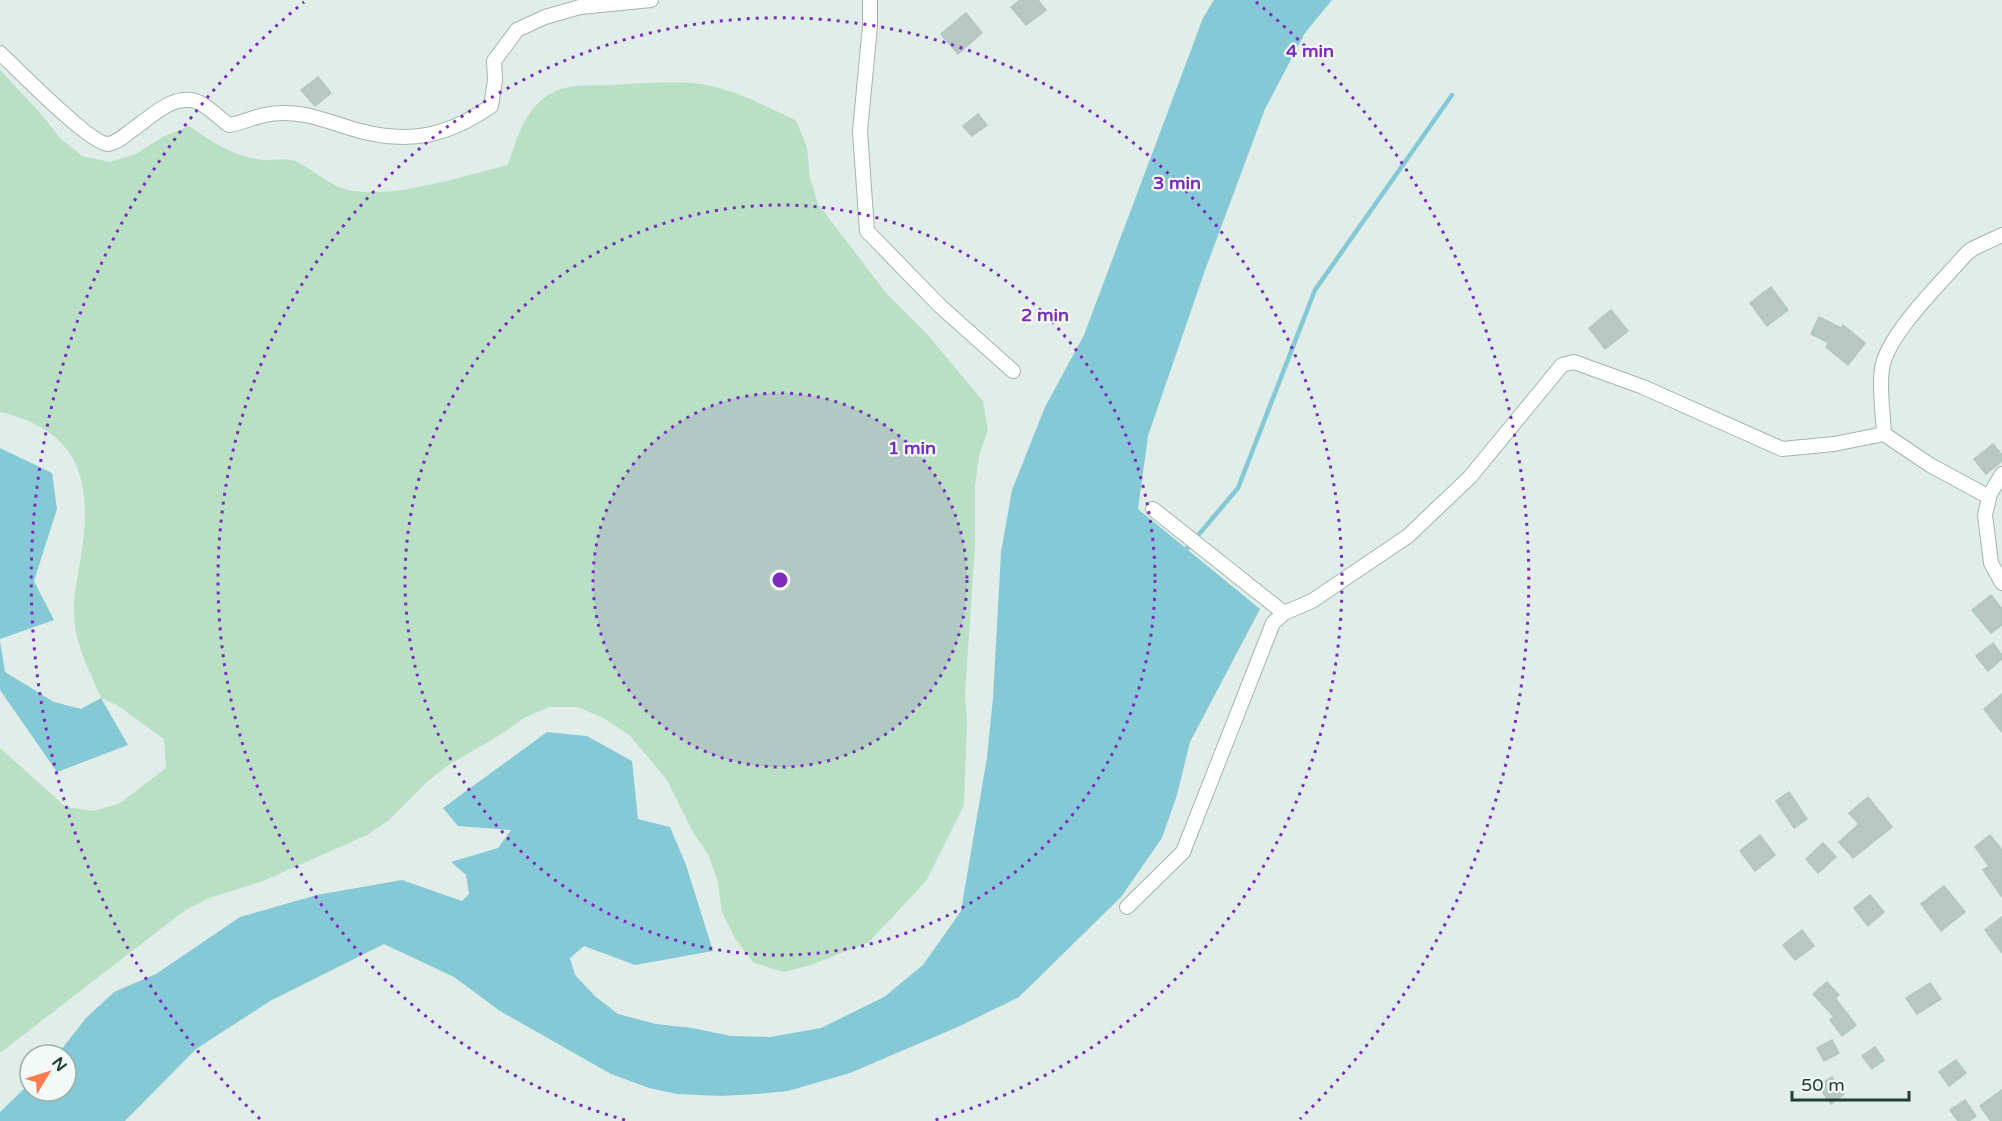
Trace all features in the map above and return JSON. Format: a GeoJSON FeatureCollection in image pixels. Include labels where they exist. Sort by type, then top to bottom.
{"type":"FeatureCollection","features":[{"type":"Feature","properties":{"kind":"street"},"geometry":{"type":"LineString","coordinates":[[0,53],[59,109],[96,140],[107,144],[118,140],[170,104],[181,100],[195,100],[203,104],[229,125],[244,123],[264,115],[284,113],[306,115],[395,138],[416,138],[438,134],[476,117],[491,106],[495,80],[494,61],[517,30],[545,17],[580,7],[651,0]]}},
{"type":"Feature","properties":{"kind":"street"},"geometry":{"type":"LineString","coordinates":[[870,0],[870,26],[860,131],[867,231],[940,306],[1013,371]]}},
{"type":"Feature","properties":{"kind":"street"},"geometry":{"type":"LineString","coordinates":[[1884,434],[1882,370],[1884,357],[1899,332],[1966,254],[2002,235]]}},
{"type":"Feature","properties":{"kind":"street"},"geometry":{"type":"LineString","coordinates":[[1127,907],[1183,852],[1273,623],[1284,613],[1312,601],[1408,536],[1470,477],[1562,365],[1574,362],[1643,387],[1782,449],[1834,444],[1884,434],[1930,465],[1989,497]]}},
{"type":"Feature","properties":{"kind":"street"},"geometry":{"type":"LineString","coordinates":[[2002,474],[1989,497],[1984,515],[1991,563],[2002,583]]}},
{"type":"Feature","properties":{"kind":"street"},"geometry":{"type":"LineString","coordinates":[[1153,509],[1284,613]]}},
{"type":"Feature","properties":{"kind":"green space"},"geometry":{"type":"Polygon","coordinates":[[[0,70],[60,138],[82,156],[110,162],[136,154],[162,137],[189,126],[215,143],[242,156],[263,160],[295,161],[342,188],[359,192],[401,190],[425,186],[508,165],[523,124],[535,106],[552,93],[573,86],[662,82],[707,85],[759,103],[796,120],[807,148],[810,178],[818,204],[887,294],[927,334],[983,401],[988,430],[979,456],[975,486],[975,546],[965,694],[967,721],[964,805],[926,881],[869,942],[811,965],[784,972],[754,963],[736,940],[722,912],[718,883],[709,856],[693,832],[667,780],[629,735],[605,719],[578,707],[549,707],[524,718],[450,764],[428,781],[389,820],[367,835],[263,881],[209,898],[184,911],[0,1053],[0,748],[66,807],[94,811],[120,803],[166,768],[164,739],[117,705],[101,698],[77,637],[74,608],[85,505],[82,483],[75,463],[64,446],[49,432],[27,421],[0,412],[0,70]]]}},
{"type":"Feature","properties":{"kind":"water"},"geometry":{"type":"Polygon","coordinates":[[[1214,0],[1332,0],[1305,33],[1265,109],[1204,273],[1148,436],[1138,509],[1260,609],[1190,742],[1177,795],[1162,838],[1121,897],[1019,997],[960,1026],[850,1073],[788,1091],[721,1096],[677,1094],[649,1088],[611,1074],[500,1011],[454,977],[384,944],[270,1001],[196,1049],[125,1121],[0,1121],[0,1112],[18,1095],[18,1103],[78,1103],[78,1043],[66,1043],[86,1018],[114,992],[156,974],[240,917],[317,895],[402,880],[462,901],[469,894],[466,875],[451,862],[498,848],[511,830],[458,826],[443,808],[547,732],[587,736],[632,761],[638,819],[670,827],[686,865],[713,951],[635,965],[584,946],[570,958],[575,975],[596,997],[618,1014],[656,1024],[731,1036],[770,1037],[821,1028],[884,997],[923,965],[961,911],[987,757],[993,698],[1001,552],[1012,490],[1045,407],[1084,335],[1203,18],[1214,0]]]}},
{"type":"Feature","properties":{"kind":"water"},"geometry":{"type":"Polygon","coordinates":[[[0,448],[52,473],[57,509],[34,581],[54,620],[0,639],[0,448]]]}},
{"type":"Feature","properties":{"kind":"water"},"geometry":{"type":"Polygon","coordinates":[[[0,641],[5,672],[54,702],[81,709],[101,698],[128,745],[57,772],[0,690],[0,641]]]}},
{"type":"Feature","properties":{"kind":"building"},"geometry":{"type":"Polygon","coordinates":[[[1020,0],[1038,0],[1046,10],[1026,25],[1011,7],[1020,0]]]}},
{"type":"Feature","properties":{"kind":"building"},"geometry":{"type":"Polygon","coordinates":[[[966,13],[982,33],[958,54],[941,34],[966,13]]]}},
{"type":"Feature","properties":{"kind":"building"},"geometry":{"type":"Polygon","coordinates":[[[318,77],[331,93],[315,106],[301,90],[318,77]]]}},
{"type":"Feature","properties":{"kind":"building"},"geometry":{"type":"Polygon","coordinates":[[[978,114],[987,125],[972,136],[963,126],[978,114]]]}},
{"type":"Feature","properties":{"kind":"building"},"geometry":{"type":"Polygon","coordinates":[[[1771,287],[1788,310],[1767,326],[1750,303],[1771,287]]]}},
{"type":"Feature","properties":{"kind":"building"},"geometry":{"type":"Polygon","coordinates":[[[1611,310],[1628,331],[1605,349],[1589,328],[1611,310]]]}},
{"type":"Feature","properties":{"kind":"building"},"geometry":{"type":"Polygon","coordinates":[[[1819,317],[1841,328],[1843,325],[1865,343],[1848,365],[1826,347],[1829,343],[1811,334],[1819,317]]]}},
{"type":"Feature","properties":{"kind":"building"},"geometry":{"type":"Polygon","coordinates":[[[1993,444],[2002,455],[2002,461],[1986,474],[1974,459],[1993,444]]]}},
{"type":"Feature","properties":{"kind":"building"},"geometry":{"type":"Polygon","coordinates":[[[1991,595],[2002,609],[2002,625],[1991,633],[1972,610],[1991,595]]]}},
{"type":"Feature","properties":{"kind":"building"},"geometry":{"type":"Polygon","coordinates":[[[1993,643],[2002,655],[2002,659],[1988,671],[1976,656],[1993,643]]]}},
{"type":"Feature","properties":{"kind":"building"},"geometry":{"type":"Polygon","coordinates":[[[2002,694],[2002,732],[1984,709],[2002,694]]]}},
{"type":"Feature","properties":{"kind":"building"},"geometry":{"type":"Polygon","coordinates":[[[1789,792],[1807,819],[1794,828],[1776,801],[1789,792]]]}},
{"type":"Feature","properties":{"kind":"building"},"geometry":{"type":"Polygon","coordinates":[[[1868,797],[1892,827],[1853,858],[1839,842],[1859,824],[1849,813],[1868,797]]]}},
{"type":"Feature","properties":{"kind":"building"},"geometry":{"type":"Polygon","coordinates":[[[1760,835],[1775,855],[1755,871],[1740,851],[1760,835]]]}},
{"type":"Feature","properties":{"kind":"building"},"geometry":{"type":"Polygon","coordinates":[[[1990,835],[2002,850],[2002,897],[1983,870],[1989,866],[1975,847],[1990,835]]]}},
{"type":"Feature","properties":{"kind":"building"},"geometry":{"type":"Polygon","coordinates":[[[1823,843],[1836,857],[1818,873],[1806,859],[1823,843]]]}},
{"type":"Feature","properties":{"kind":"building"},"geometry":{"type":"Polygon","coordinates":[[[1944,886],[1965,912],[1941,931],[1921,904],[1944,886]]]}},
{"type":"Feature","properties":{"kind":"building"},"geometry":{"type":"Polygon","coordinates":[[[1870,895],[1884,912],[1868,926],[1854,908],[1870,895]]]}},
{"type":"Feature","properties":{"kind":"building"},"geometry":{"type":"Polygon","coordinates":[[[2002,917],[2002,953],[1985,930],[2002,917]]]}},
{"type":"Feature","properties":{"kind":"building"},"geometry":{"type":"Polygon","coordinates":[[[1802,930],[1814,946],[1795,960],[1783,945],[1802,930]]]}},
{"type":"Feature","properties":{"kind":"building"},"geometry":{"type":"Polygon","coordinates":[[[1827,982],[1839,995],[1835,998],[1856,1025],[1842,1036],[1830,1020],[1834,1017],[1813,994],[1827,982]]]}},
{"type":"Feature","properties":{"kind":"building"},"geometry":{"type":"Polygon","coordinates":[[[1930,983],[1941,999],[1917,1014],[1906,998],[1930,983]]]}},
{"type":"Feature","properties":{"kind":"building"},"geometry":{"type":"Polygon","coordinates":[[[1832,1040],[1839,1053],[1824,1061],[1817,1048],[1832,1040]]]}},
{"type":"Feature","properties":{"kind":"building"},"geometry":{"type":"Polygon","coordinates":[[[1875,1047],[1884,1060],[1872,1069],[1862,1056],[1875,1047]]]}},
{"type":"Feature","properties":{"kind":"building"},"geometry":{"type":"Polygon","coordinates":[[[1956,1060],[1966,1073],[1949,1086],[1939,1072],[1956,1060]]]}},
{"type":"Feature","properties":{"kind":"building"},"geometry":{"type":"Polygon","coordinates":[[[1832,1077],[1844,1094],[1831,1104],[1818,1086],[1832,1077]]]}},
{"type":"Feature","properties":{"kind":"building"},"geometry":{"type":"Polygon","coordinates":[[[2002,1090],[2002,1121],[1991,1121],[1980,1106],[2002,1090]]]}},
{"type":"Feature","properties":{"kind":"building"},"geometry":{"type":"Polygon","coordinates":[[[1965,1100],[1976,1116],[1969,1121],[1958,1121],[1950,1110],[1965,1100]]]}},
{"type":"Feature","properties":{"kind":"waterway"},"geometry":{"type":"LineString","coordinates":[[1184,552],[1238,488],[1315,290],[1452,95]]}}]}
